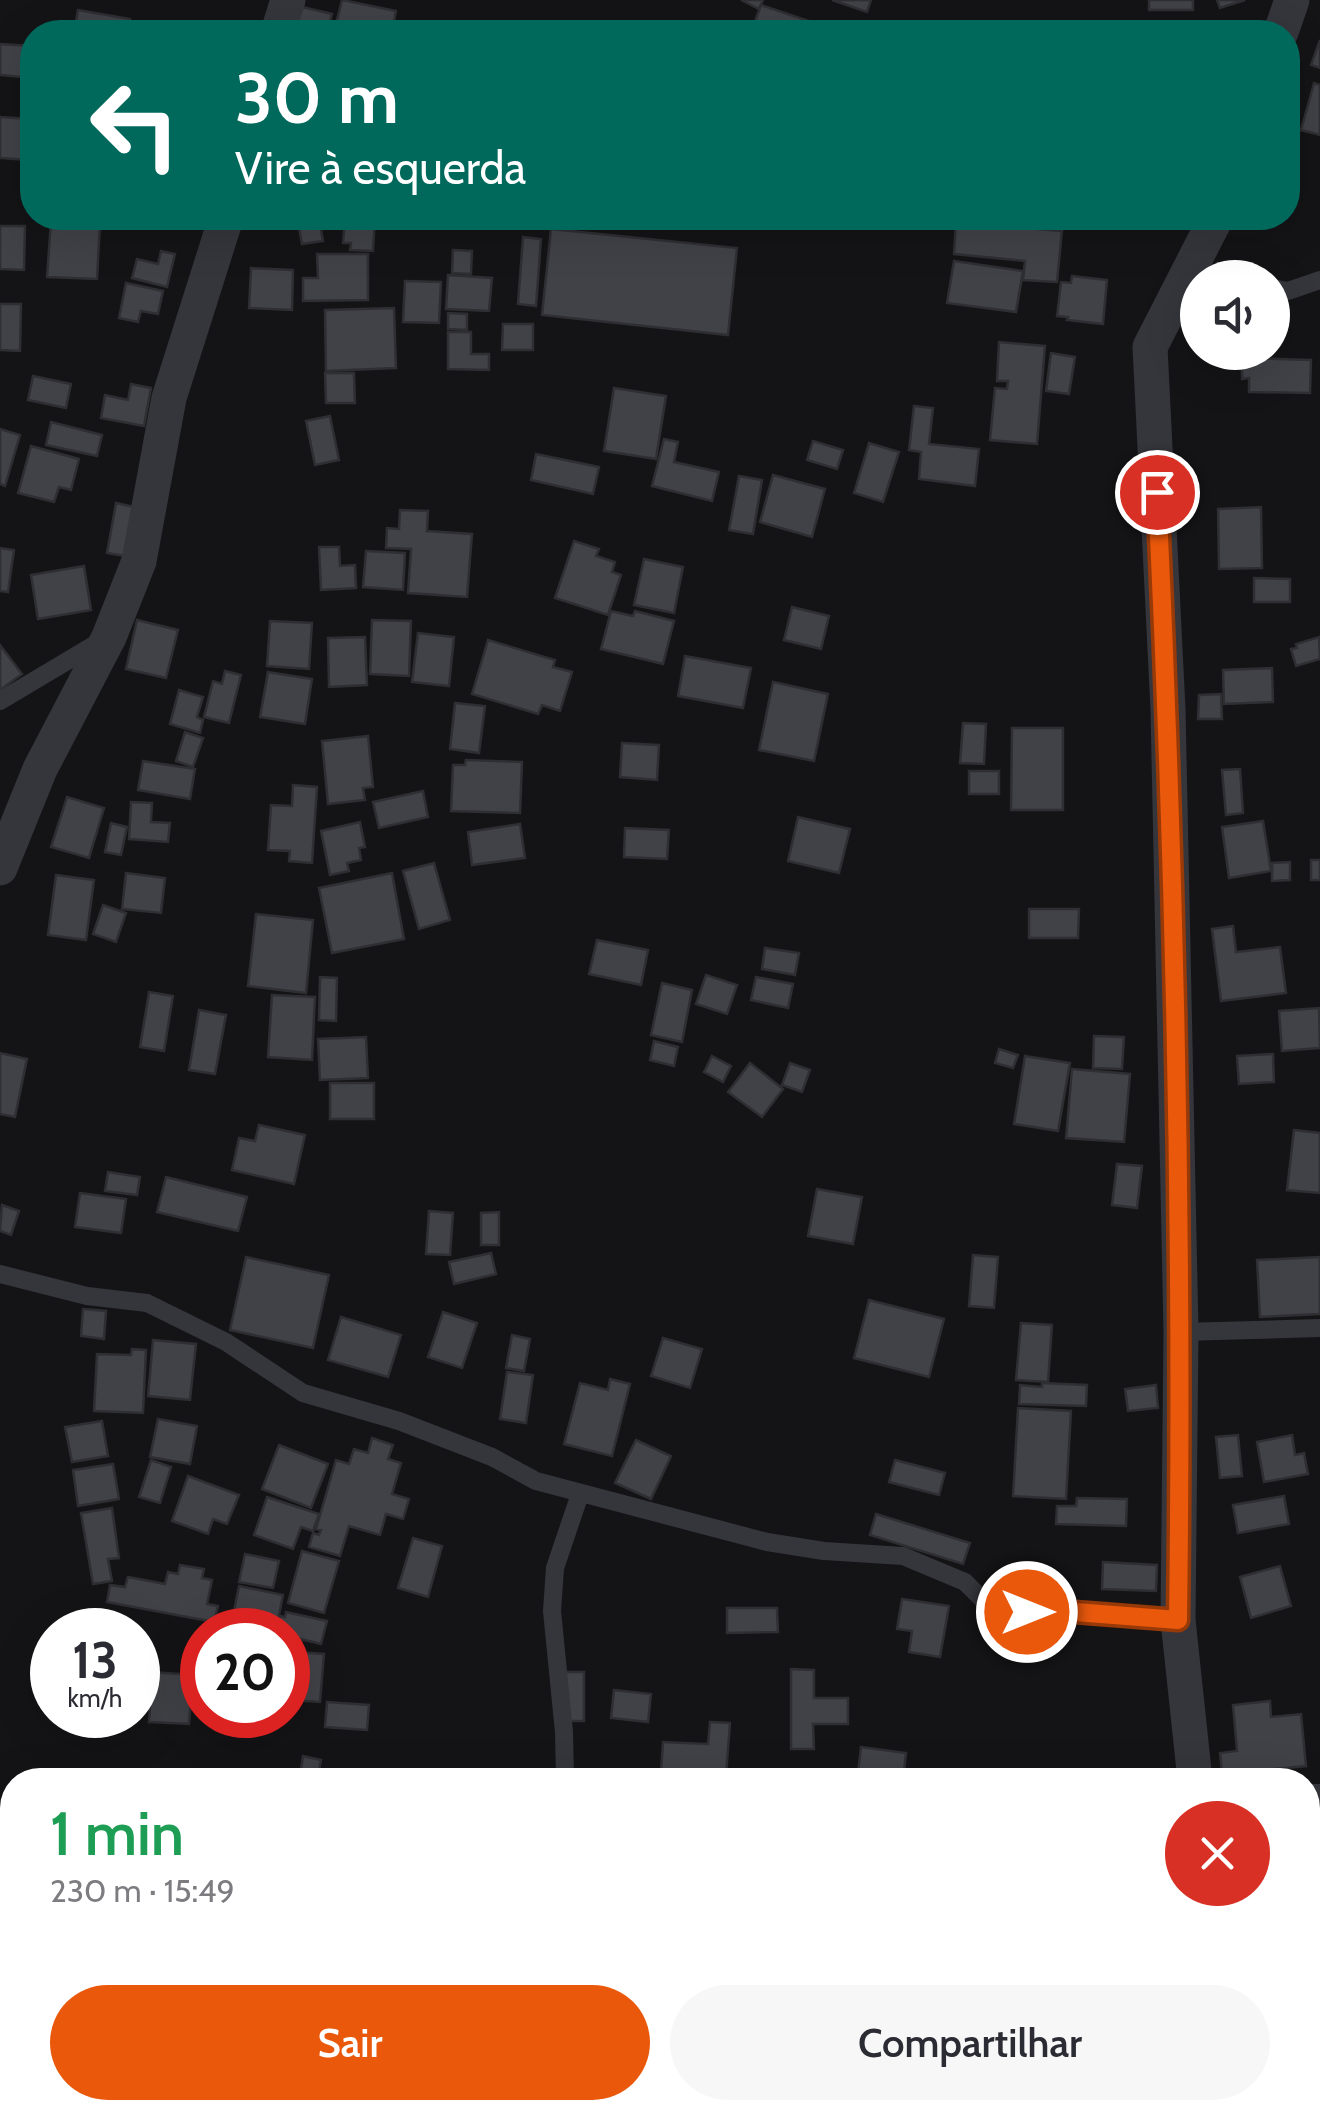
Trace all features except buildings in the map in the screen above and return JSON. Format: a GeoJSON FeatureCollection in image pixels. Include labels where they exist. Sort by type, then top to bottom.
{"type":"FeatureCollection","features":[{"type":"Feature","properties":{"kind":"street"},"geometry":{"type":"LineString","coordinates":[[0,868],[40,769],[109,637],[139,562],[169,398],[222,230]]}},
{"type":"Feature","properties":{"kind":"street"},"geometry":{"type":"LineString","coordinates":[[1199,260],[1211,230]]}},
{"type":"Feature","properties":{"kind":"street"},"geometry":{"type":"LineString","coordinates":[[1180,298],[1150,348],[1168,709],[1180,1332],[1178,1620],[1194,1768]]}},
{"type":"Feature","properties":{"kind":"lane"},"geometry":{"type":"LineString","coordinates":[[1290,290],[1320,280]]}},
{"type":"Feature","properties":{"kind":"lane"},"geometry":{"type":"LineString","coordinates":[[0,701],[109,637]]}},
{"type":"Feature","properties":{"kind":"lane"},"geometry":{"type":"LineString","coordinates":[[0,1274],[86,1296],[148,1303],[226,1342],[302,1393],[399,1421],[492,1457],[536,1481],[580,1494],[766,1542],[824,1551],[903,1556],[966,1582],[981,1598],[1052,1620],[1075,1612],[1178,1620]]}},
{"type":"Feature","properties":{"kind":"lane"},"geometry":{"type":"LineString","coordinates":[[1180,1332],[1320,1328]]}},
{"type":"Feature","properties":{"kind":"lane"},"geometry":{"type":"LineString","coordinates":[[565,1768],[552,1611],[555,1568],[580,1494]]}},
{"type":"Feature","properties":{"kind":"route"},"geometry":{"type":"LineString","coordinates":[[1027,1612],[1052,1620],[1075,1612],[1178,1620],[1180,1332],[1168,709],[1157,492]]}}]}
